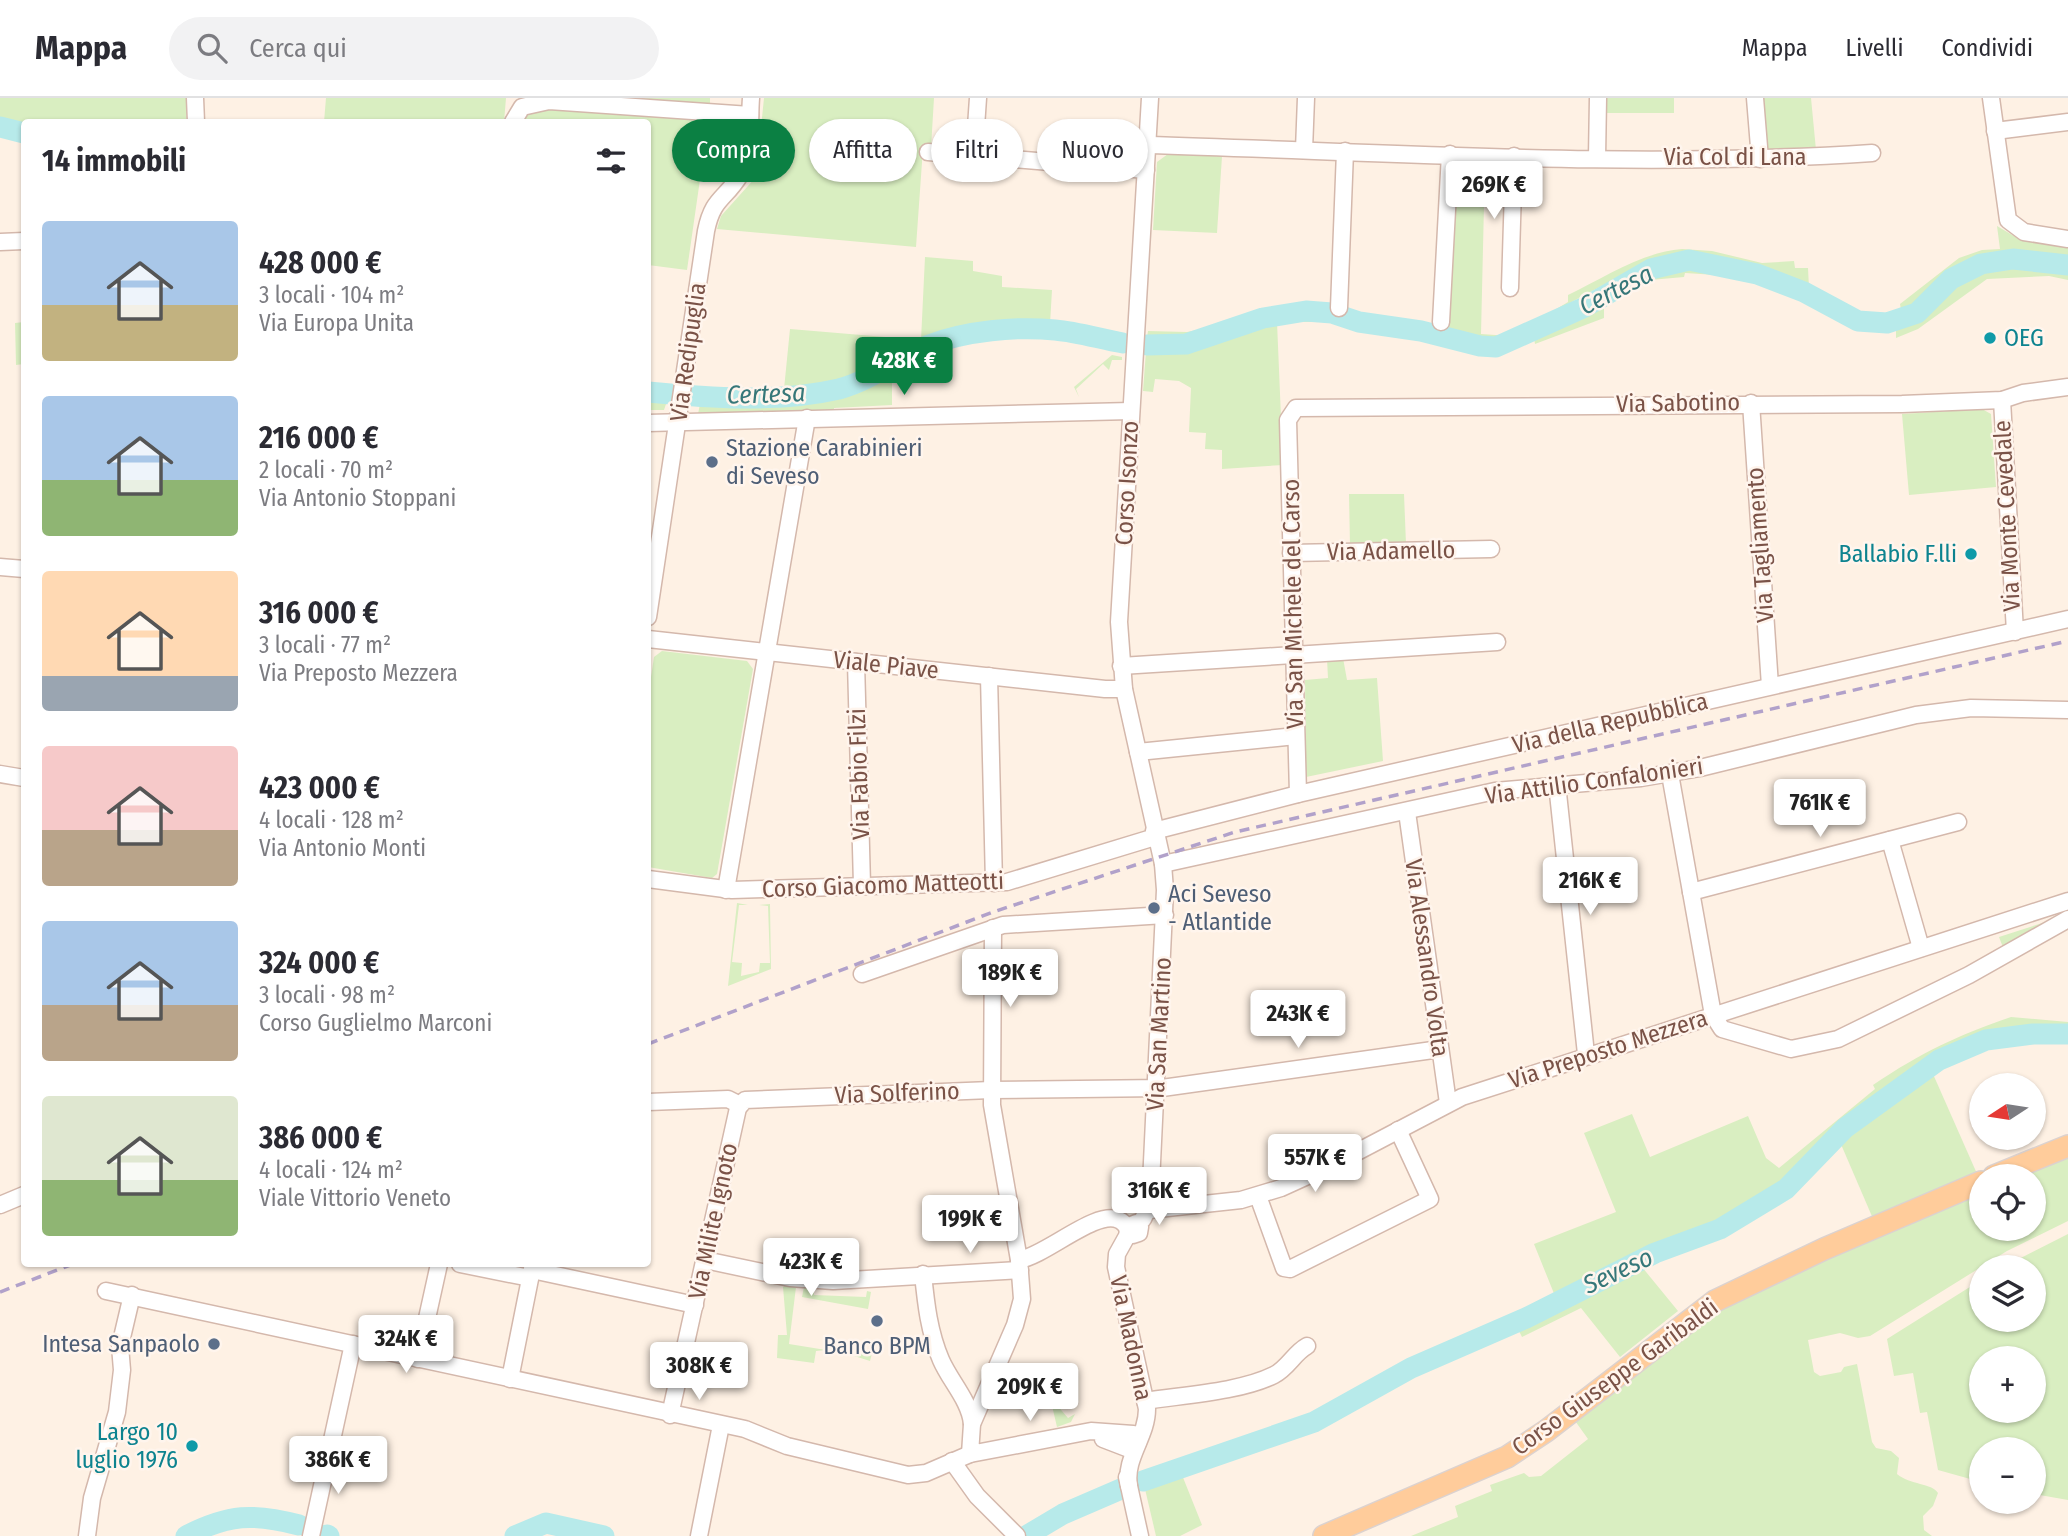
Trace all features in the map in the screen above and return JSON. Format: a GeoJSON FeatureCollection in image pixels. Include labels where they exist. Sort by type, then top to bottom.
{"type":"FeatureCollection","features":[{"type":"Feature","properties":{"kind":"main road"},"geometry":{"type":"LineString","coordinates":[[2024,1164],[2068,1146]]}},
{"type":"Feature","properties":{"kind":"main road","name":"Corso Giuseppe Garibaldi"},"geometry":{"type":"LineString","coordinates":[[1324,1536],[1507,1457],[1715,1301],[1825,1249],[1969,1187]]}},
{"type":"Feature","properties":{"kind":"street"},"geometry":{"type":"LineString","coordinates":[[195,98],[196,119]]}},
{"type":"Feature","properties":{"kind":"street","name":"Via Redipuglia"},"geometry":{"type":"LineString","coordinates":[[651,598],[708,221],[715,203],[742,173],[747,158],[751,98]]}},
{"type":"Feature","properties":{"kind":"street"},"geometry":{"type":"LineString","coordinates":[[977,119],[978,98]]}},
{"type":"Feature","properties":{"kind":"street","name":"Corso Isonzo"},"geometry":{"type":"LineString","coordinates":[[1148,129],[1150,98]]}},
{"type":"Feature","properties":{"kind":"street"},"geometry":{"type":"LineString","coordinates":[[1304,150],[1306,98]]}},
{"type":"Feature","properties":{"kind":"street"},"geometry":{"type":"LineString","coordinates":[[1597,158],[1598,98]]}},
{"type":"Feature","properties":{"kind":"street"},"geometry":{"type":"LineString","coordinates":[[1755,98],[1760,159]]}},
{"type":"Feature","properties":{"kind":"street"},"geometry":{"type":"LineString","coordinates":[[1991,98],[2005,211],[2010,225],[2030,233],[2068,239]]}},
{"type":"Feature","properties":{"kind":"street"},"geometry":{"type":"LineString","coordinates":[[515,119],[522,107],[549,101],[750,115]]}},
{"type":"Feature","properties":{"kind":"street"},"geometry":{"type":"LineString","coordinates":[[1995,131],[2068,122]]}},
{"type":"Feature","properties":{"kind":"street","name":"Via Col di Lana"},"geometry":{"type":"LineString","coordinates":[[1148,145],[1597,158],[1760,159],[1872,153]]}},
{"type":"Feature","properties":{"kind":"street"},"geometry":{"type":"LineString","coordinates":[[1339,308],[1345,151]]}},
{"type":"Feature","properties":{"kind":"street"},"geometry":{"type":"LineString","coordinates":[[1441,322],[1450,154]]}},
{"type":"Feature","properties":{"kind":"street"},"geometry":{"type":"LineString","coordinates":[[1510,288],[1514,156]]}},
{"type":"Feature","properties":{"kind":"street","name":"Corso Isonzo"},"geometry":{"type":"LineString","coordinates":[[1145,182],[1119,617],[1125,689],[1163,864]]}},
{"type":"Feature","properties":{"kind":"street"},"geometry":{"type":"LineString","coordinates":[[0,242],[21,241]]}},
{"type":"Feature","properties":{"kind":"street","name":"Via Sabotino"},"geometry":{"type":"LineString","coordinates":[[1290,414],[1293,409],[1303,406],[1902,404],[2002,400],[2023,393],[2068,387]]}},
{"type":"Feature","properties":{"kind":"street","name":"Via Monte Cevedale"},"geometry":{"type":"LineString","coordinates":[[2002,400],[2015,632]]}},
{"type":"Feature","properties":{"kind":"street","name":"Via Tagliamento"},"geometry":{"type":"LineString","coordinates":[[1751,403],[1770,686]]}},
{"type":"Feature","properties":{"kind":"street"},"geometry":{"type":"LineString","coordinates":[[651,423],[1131,411]]}},
{"type":"Feature","properties":{"kind":"street","name":"Via San Michele del Carso"},"geometry":{"type":"LineString","coordinates":[[1290,414],[1298,794]]}},
{"type":"Feature","properties":{"kind":"street"},"geometry":{"type":"LineString","coordinates":[[726,890],[807,418]]}},
{"type":"Feature","properties":{"kind":"street","name":"Via Adamello"},"geometry":{"type":"LineString","coordinates":[[1291,552],[1491,549]]}},
{"type":"Feature","properties":{"kind":"street"},"geometry":{"type":"LineString","coordinates":[[0,567],[21,569]]}},
{"type":"Feature","properties":{"kind":"street","name":"Via della Repubblica"},"geometry":{"type":"LineString","coordinates":[[1155,834],[1298,794],[2068,620]]}},
{"type":"Feature","properties":{"kind":"street","name":"Viale Piave"},"geometry":{"type":"LineString","coordinates":[[651,639],[1105,690],[1125,689]]}},
{"type":"Feature","properties":{"kind":"street"},"geometry":{"type":"LineString","coordinates":[[1121,666],[1497,642]]}},
{"type":"Feature","properties":{"kind":"street","name":"Via Fabio Filzi"},"geometry":{"type":"LineString","coordinates":[[856,662],[862,886]]}},
{"type":"Feature","properties":{"kind":"street"},"geometry":{"type":"LineString","coordinates":[[989,676],[994,883]]}},
{"type":"Feature","properties":{"kind":"street","name":"Via Attilio Confalonieri"},"geometry":{"type":"LineString","coordinates":[[1163,864],[1504,790],[1670,774],[1916,715],[1982,708],[2068,710]]}},
{"type":"Feature","properties":{"kind":"street"},"geometry":{"type":"LineString","coordinates":[[1138,752],[1296,736]]}},
{"type":"Feature","properties":{"kind":"street"},"geometry":{"type":"LineString","coordinates":[[0,774],[21,778]]}},
{"type":"Feature","properties":{"kind":"street"},"geometry":{"type":"LineString","coordinates":[[1670,774],[1713,1015],[1722,1028],[1782,1048],[1824,1043],[1883,1019],[2068,919]]}},
{"type":"Feature","properties":{"kind":"street"},"geometry":{"type":"LineString","coordinates":[[1557,784],[1586,1055]]}},
{"type":"Feature","properties":{"kind":"street","name":"Via Alessandro Volta"},"geometry":{"type":"LineString","coordinates":[[1406,813],[1448,1103]]}},
{"type":"Feature","properties":{"kind":"street"},"geometry":{"type":"LineString","coordinates":[[1691,892],[1958,822]]}},
{"type":"Feature","properties":{"kind":"street","name":"Corso Giacomo Matteotti"},"geometry":{"type":"LineString","coordinates":[[651,879],[726,890],[994,883],[1021,879],[1155,834]]}},
{"type":"Feature","properties":{"kind":"street"},"geometry":{"type":"LineString","coordinates":[[1890,839],[1921,948]]}},
{"type":"Feature","properties":{"kind":"street","name":"Via San Martino"},"geometry":{"type":"LineString","coordinates":[[1140,1222],[1156,1087],[1165,915],[1163,864]]}},
{"type":"Feature","properties":{"kind":"street","name":"Via Preposto Mezzera"},"geometry":{"type":"LineString","coordinates":[[1140,1222],[1258,1196],[1321,1171],[1448,1103],[1586,1055],[2068,901]]}},
{"type":"Feature","properties":{"kind":"street"},"geometry":{"type":"LineString","coordinates":[[862,974],[1003,925],[1165,915]]}},
{"type":"Feature","properties":{"kind":"street"},"geometry":{"type":"LineString","coordinates":[[972,1424],[1020,1309],[1020,1265],[991,1090],[993,929]]}},
{"type":"Feature","properties":{"kind":"street","name":"Via Solferino"},"geometry":{"type":"LineString","coordinates":[[738,1108],[749,1099],[1156,1087],[1440,1049]]}},
{"type":"Feature","properties":{"kind":"street"},"geometry":{"type":"LineString","coordinates":[[651,1101],[728,1098],[738,1108]]}},
{"type":"Feature","properties":{"kind":"street","name":"Via Milite Ignoto"},"geometry":{"type":"LineString","coordinates":[[670,1415],[738,1108]]}},
{"type":"Feature","properties":{"kind":"street"},"geometry":{"type":"LineString","coordinates":[[1258,1196],[1284,1268],[1290,1269],[1430,1199],[1398,1130]]}},
{"type":"Feature","properties":{"kind":"street"},"geometry":{"type":"LineString","coordinates":[[0,1205],[21,1196]]}},
{"type":"Feature","properties":{"kind":"street"},"geometry":{"type":"LineString","coordinates":[[705,1260],[800,1279],[873,1281],[1020,1265],[1102,1218],[1140,1222]]}},
{"type":"Feature","properties":{"kind":"street","name":"Via Madonna"},"geometry":{"type":"LineString","coordinates":[[1140,1222],[1116,1259],[1124,1312],[1146,1408]]}},
{"type":"Feature","properties":{"kind":"street"},"geometry":{"type":"LineString","coordinates":[[418,1359],[438,1267]]}},
{"type":"Feature","properties":{"kind":"street"},"geometry":{"type":"LineString","coordinates":[[490,1267],[531,1271],[695,1305]]}},
{"type":"Feature","properties":{"kind":"street"},"geometry":{"type":"LineString","coordinates":[[510,1379],[531,1271]]}},
{"type":"Feature","properties":{"kind":"street"},"geometry":{"type":"LineString","coordinates":[[923,1274],[926,1312],[936,1346],[946,1372],[969,1410],[977,1452]]}},
{"type":"Feature","properties":{"kind":"street"},"geometry":{"type":"LineString","coordinates":[[106,1291],[670,1415],[745,1429],[787,1446],[908,1475],[926,1473],[977,1452],[1083,1432],[1104,1436],[1133,1434],[1136,1449]]}},
{"type":"Feature","properties":{"kind":"street"},"geometry":{"type":"LineString","coordinates":[[88,1536],[92,1498],[115,1418],[122,1370],[120,1350],[132,1295]]}},
{"type":"Feature","properties":{"kind":"street"},"geometry":{"type":"LineString","coordinates":[[312,1531],[353,1344]]}},
{"type":"Feature","properties":{"kind":"street"},"geometry":{"type":"LineString","coordinates":[[1146,1408],[1269,1377],[1284,1368],[1307,1346]]}},
{"type":"Feature","properties":{"kind":"street"},"geometry":{"type":"LineString","coordinates":[[1104,1436],[1138,1427],[1146,1408]]}},
{"type":"Feature","properties":{"kind":"street"},"geometry":{"type":"LineString","coordinates":[[1140,1536],[1128,1466],[1136,1449],[1146,1408]]}},
{"type":"Feature","properties":{"kind":"street"},"geometry":{"type":"LineString","coordinates":[[699,1536],[721,1425]]}},
{"type":"Feature","properties":{"kind":"street"},"geometry":{"type":"LineString","coordinates":[[1104,1436],[1120,1459],[1132,1485],[1148,1536]]}},
{"type":"Feature","properties":{"kind":"street"},"geometry":{"type":"LineString","coordinates":[[952,1461],[977,1496],[1014,1533]]}},
{"type":"Feature","properties":{"kind":"green space"},"geometry":{"type":"Polygon","coordinates":[[[0,98],[188,98],[186,119],[21,119],[21,127],[0,121],[0,98]]]}},
{"type":"Feature","properties":{"kind":"green space"},"geometry":{"type":"Polygon","coordinates":[[[326,98],[506,98],[504,119],[324,119],[326,98]]]}},
{"type":"Feature","properties":{"kind":"green space"},"geometry":{"type":"Polygon","coordinates":[[[622,98],[710,98],[710,104],[622,98]]]}},
{"type":"Feature","properties":{"kind":"green space"},"geometry":{"type":"Polygon","coordinates":[[[764,98],[934,98],[931,148],[923,148],[916,247],[717,229],[721,216],[752,182],[795,182],[795,119],[762,119],[764,98]]]}},
{"type":"Feature","properties":{"kind":"green space"},"geometry":{"type":"Polygon","coordinates":[[[1602,98],[1674,98],[1674,113],[1602,113],[1602,98]]]}},
{"type":"Feature","properties":{"kind":"green space"},"geometry":{"type":"Polygon","coordinates":[[[1762,98],[1811,98],[1816,150],[1771,153],[1767,148],[1762,98]]]}},
{"type":"Feature","properties":{"kind":"green space"},"geometry":{"type":"Polygon","coordinates":[[[536,108],[709,117],[672,119],[672,182],[700,182],[687,270],[651,265],[651,119],[521,119],[536,108]]]}},
{"type":"Feature","properties":{"kind":"green space"},"geometry":{"type":"Polygon","coordinates":[[[1168,154],[1222,156],[1217,233],[1153,230],[1157,162],[1168,154]]]}},
{"type":"Feature","properties":{"kind":"green space"},"geometry":{"type":"Polygon","coordinates":[[[1454,161],[1485,162],[1481,334],[1510,336],[1501,339],[1474,339],[1437,330],[1454,161]]]}},
{"type":"Feature","properties":{"kind":"green space"},"geometry":{"type":"Polygon","coordinates":[[[1997,226],[2019,239],[2068,248],[2068,259],[2018,254],[1983,257],[1967,262],[1952,269],[1914,305],[1893,314],[1901,310],[1900,304],[1959,258],[1982,250],[2000,249],[1997,226]]]}},
{"type":"Feature","properties":{"kind":"green space"},"geometry":{"type":"Polygon","coordinates":[[[1682,249],[1712,251],[1762,263],[1794,261],[1795,268],[1808,268],[1809,288],[1768,271],[1698,255],[1680,256],[1635,268],[1538,320],[1568,302],[1568,295],[1623,267],[1651,255],[1682,249]]]}},
{"type":"Feature","properties":{"kind":"green space"},"geometry":{"type":"Polygon","coordinates":[[[925,257],[973,261],[973,271],[1002,276],[1002,287],[1052,290],[1050,324],[957,332],[923,343],[879,369],[853,379],[826,386],[784,389],[790,329],[921,340],[925,257]]]}},
{"type":"Feature","properties":{"kind":"green space"},"geometry":{"type":"Polygon","coordinates":[[[2010,265],[2068,270],[2068,280],[2049,276],[1987,279],[1918,329],[1896,338],[1896,329],[1926,312],[1956,282],[1987,268],[2010,265]]]}},
{"type":"Feature","properties":{"kind":"green space"},"geometry":{"type":"Polygon","coordinates":[[[1687,266],[1732,276],[1685,273],[1684,277],[1650,280],[1650,277],[1687,266]]]}},
{"type":"Feature","properties":{"kind":"green space"},"geometry":{"type":"Polygon","coordinates":[[[1604,306],[1604,318],[1535,344],[1534,338],[1516,348],[1496,352],[1604,306]]]}},
{"type":"Feature","properties":{"kind":"green space"},"geometry":{"type":"Polygon","coordinates":[[[1311,315],[1330,317],[1367,329],[1425,336],[1481,352],[1494,352],[1483,354],[1412,335],[1360,330],[1330,322],[1277,322],[1283,465],[1222,469],[1222,450],[1205,449],[1206,433],[1189,432],[1191,388],[1179,381],[1155,379],[1153,392],[1143,391],[1146,351],[1185,350],[1272,321],[1311,315]]]}},
{"type":"Feature","properties":{"kind":"green space"},"geometry":{"type":"Polygon","coordinates":[[[21,322],[21,364],[16,365],[15,323],[21,322]]]}},
{"type":"Feature","properties":{"kind":"green space"},"geometry":{"type":"Polygon","coordinates":[[[1236,322],[1187,336],[1147,337],[1148,331],[1187,332],[1236,322]]]}},
{"type":"Feature","properties":{"kind":"green space"},"geometry":{"type":"Polygon","coordinates":[[[1112,355],[1122,357],[1122,360],[1112,360],[1109,370],[1103,364],[1076,389],[1079,397],[1074,387],[1112,355]]]}},
{"type":"Feature","properties":{"kind":"green space"},"geometry":{"type":"Polygon","coordinates":[[[892,375],[892,405],[834,408],[834,411],[698,414],[700,404],[774,401],[821,395],[892,375]]]}},
{"type":"Feature","properties":{"kind":"green space"},"geometry":{"type":"Polygon","coordinates":[[[651,397],[668,398],[664,410],[651,410],[651,397]]]}},
{"type":"Feature","properties":{"kind":"green space"},"geometry":{"type":"Polygon","coordinates":[[[1982,409],[1991,414],[1996,487],[1909,495],[1902,414],[1982,409]]]}},
{"type":"Feature","properties":{"kind":"green space"},"geometry":{"type":"Polygon","coordinates":[[[1349,494],[1404,494],[1406,544],[1350,545],[1349,494]]]}},
{"type":"Feature","properties":{"kind":"green space"},"geometry":{"type":"Polygon","coordinates":[[[662,651],[747,661],[753,669],[717,874],[712,878],[651,868],[651,677],[654,657],[662,651]]]}},
{"type":"Feature","properties":{"kind":"green space"},"geometry":{"type":"Polygon","coordinates":[[[1343,658],[1347,680],[1377,678],[1383,761],[1306,777],[1305,680],[1328,678],[1327,659],[1343,658]]]}},
{"type":"Feature","properties":{"kind":"green space"},"geometry":{"type":"Polygon","coordinates":[[[737,903],[748,905],[739,905],[732,962],[742,963],[741,976],[759,972],[760,963],[770,963],[768,906],[759,905],[770,904],[771,969],[728,986],[737,903]]]}},
{"type":"Feature","properties":{"kind":"green space"},"geometry":{"type":"Polygon","coordinates":[[[2068,909],[2068,914],[2004,950],[1999,937],[2064,916],[2063,911],[2068,909]]]}},
{"type":"Feature","properties":{"kind":"green space"},"geometry":{"type":"Polygon","coordinates":[[[2011,1017],[2068,1022],[2068,1026],[2006,1027],[1935,1055],[1853,1111],[1778,1186],[1744,1208],[1722,1220],[1649,1248],[1555,1296],[1534,1244],[1616,1212],[1584,1133],[1632,1114],[1650,1157],[1748,1116],[1766,1158],[1779,1168],[1875,1089],[1873,1085],[1891,1073],[1940,1046],[2011,1017]]]}},
{"type":"Feature","properties":{"kind":"green space"},"geometry":{"type":"Polygon","coordinates":[[[1933,1074],[1973,1164],[1969,1164],[1969,1180],[1874,1221],[1840,1142],[1864,1121],[1933,1074]]]}},
{"type":"Feature","properties":{"kind":"green space"},"geometry":{"type":"Polygon","coordinates":[[[2068,1153],[2068,1221],[2046,1232],[2046,1164],[2042,1164],[2068,1153]]]}},
{"type":"Feature","properties":{"kind":"green space"},"geometry":{"type":"Polygon","coordinates":[[[1969,1195],[1969,1241],[2027,1241],[2001,1255],[1969,1255],[1969,1275],[1870,1336],[1858,1338],[1840,1333],[1808,1340],[1814,1372],[1820,1376],[1841,1372],[1844,1367],[1857,1364],[1872,1442],[1876,1448],[1891,1451],[1899,1458],[1897,1474],[1902,1478],[1931,1487],[1938,1493],[1933,1506],[1923,1516],[1924,1530],[1932,1536],[1411,1536],[1458,1517],[1455,1506],[1492,1491],[1490,1485],[1524,1473],[1529,1477],[1541,1476],[1588,1439],[1573,1418],[1718,1307],[1969,1195]]]}},
{"type":"Feature","properties":{"kind":"green space"},"geometry":{"type":"Polygon","coordinates":[[[2068,1234],[2068,1500],[2046,1496],[2046,1437],[1969,1437],[1969,1479],[1938,1470],[1927,1412],[1920,1413],[1913,1373],[1894,1376],[1887,1339],[1969,1288],[1969,1332],[2046,1332],[2046,1255],[2027,1255],[2068,1234]]]}},
{"type":"Feature","properties":{"kind":"green space"},"geometry":{"type":"Polygon","coordinates":[[[1642,1267],[1678,1311],[1620,1357],[1581,1308],[1522,1337],[1518,1329],[1642,1267]]]}},
{"type":"Feature","properties":{"kind":"green space"},"geometry":{"type":"Polygon","coordinates":[[[783,1287],[796,1287],[789,1344],[826,1350],[816,1351],[814,1363],[777,1358],[778,1335],[787,1335],[783,1287]]]}},
{"type":"Feature","properties":{"kind":"green space"},"geometry":{"type":"Polygon","coordinates":[[[804,1287],[814,1287],[814,1295],[866,1297],[867,1291],[871,1292],[868,1309],[802,1297],[804,1287]]]}},
{"type":"Feature","properties":{"kind":"green space"},"geometry":{"type":"Polygon","coordinates":[[[827,1343],[872,1353],[870,1361],[826,1347],[827,1343]]]}},
{"type":"Feature","properties":{"kind":"green space"},"geometry":{"type":"Polygon","coordinates":[[[1050,1397],[1068,1418],[1075,1414],[1071,1422],[1057,1427],[1050,1397]]]}},
{"type":"Feature","properties":{"kind":"green space"},"geometry":{"type":"Polygon","coordinates":[[[1182,1475],[1202,1525],[1180,1536],[1156,1536],[1145,1489],[1182,1475]]]}},
{"type":"Feature","properties":{"kind":"waterway","name":"Certesa"},"geometry":{"type":"LineString","coordinates":[[0,127],[21,132]]}},
{"type":"Feature","properties":{"kind":"waterway","name":"Certesa"},"geometry":{"type":"LineString","coordinates":[[1147,345],[1186,344],[1263,318],[1306,311],[1332,313],[1359,322],[1421,331],[1480,346],[1496,347],[1585,307],[1651,269],[1689,260],[1757,274],[1804,292],[1858,321],[1887,323],[1917,313],[1951,279],[1981,264],[2013,259],[2068,265]]}},
{"type":"Feature","properties":{"kind":"waterway","name":"Certesa"},"geometry":{"type":"LineString","coordinates":[[651,392],[768,398],[839,389],[863,380],[929,345],[959,336],[991,331],[1055,330],[1123,343]]}},
{"type":"Feature","properties":{"kind":"waterway","name":"Seveso"},"geometry":{"type":"LineString","coordinates":[[1143,1481],[1314,1422],[1411,1368],[1526,1318],[1655,1253],[1720,1229],[1786,1189],[1845,1128],[1939,1060],[1986,1040],[2033,1034],[2068,1034]]}},
{"type":"Feature","properties":{"kind":"waterway","name":"Seveso"},"geometry":{"type":"LineString","coordinates":[[1026,1536],[1063,1514],[1121,1489]]}},
{"type":"Feature","properties":{"kind":"waterway","name":"Seveso"},"geometry":{"type":"LineString","coordinates":[[186,1536],[215,1523],[241,1518],[254,1517],[299,1525]]}},
{"type":"Feature","properties":{"kind":"waterway","name":"Seveso"},"geometry":{"type":"LineString","coordinates":[[515,1536],[546,1523],[604,1536]]}},
{"type":"Feature","properties":{"kind":"railway"},"geometry":{"type":"LineString","coordinates":[[651,1043],[993,912],[1235,832],[2068,641]]}},
{"type":"Feature","properties":{"kind":"railway"},"geometry":{"type":"LineString","coordinates":[[0,1292],[65,1267]]}},
{"type":"Feature","properties":{"kind":"place","name":"OEG"},"geometry":{"type":"Point","coordinates":[1990,338]}},
{"type":"Feature","properties":{"kind":"place","name":"Stazione Carabinieri di Seveso"},"geometry":{"type":"Point","coordinates":[712,462]}},
{"type":"Feature","properties":{"kind":"place","name":"Ballabio F.lli"},"geometry":{"type":"Point","coordinates":[1971,554]}},
{"type":"Feature","properties":{"kind":"place","name":"Aci Seveso - Atlantide"},"geometry":{"type":"Point","coordinates":[1154,908]}},
{"type":"Feature","properties":{"kind":"place","name":"Banco BPM"},"geometry":{"type":"Point","coordinates":[877,1321]}},
{"type":"Feature","properties":{"kind":"place","name":"Intesa Sanpaolo"},"geometry":{"type":"Point","coordinates":[214,1344]}},
{"type":"Feature","properties":{"kind":"place","name":"Largo 10 luglio 1976"},"geometry":{"type":"Point","coordinates":[192,1446]}}]}
